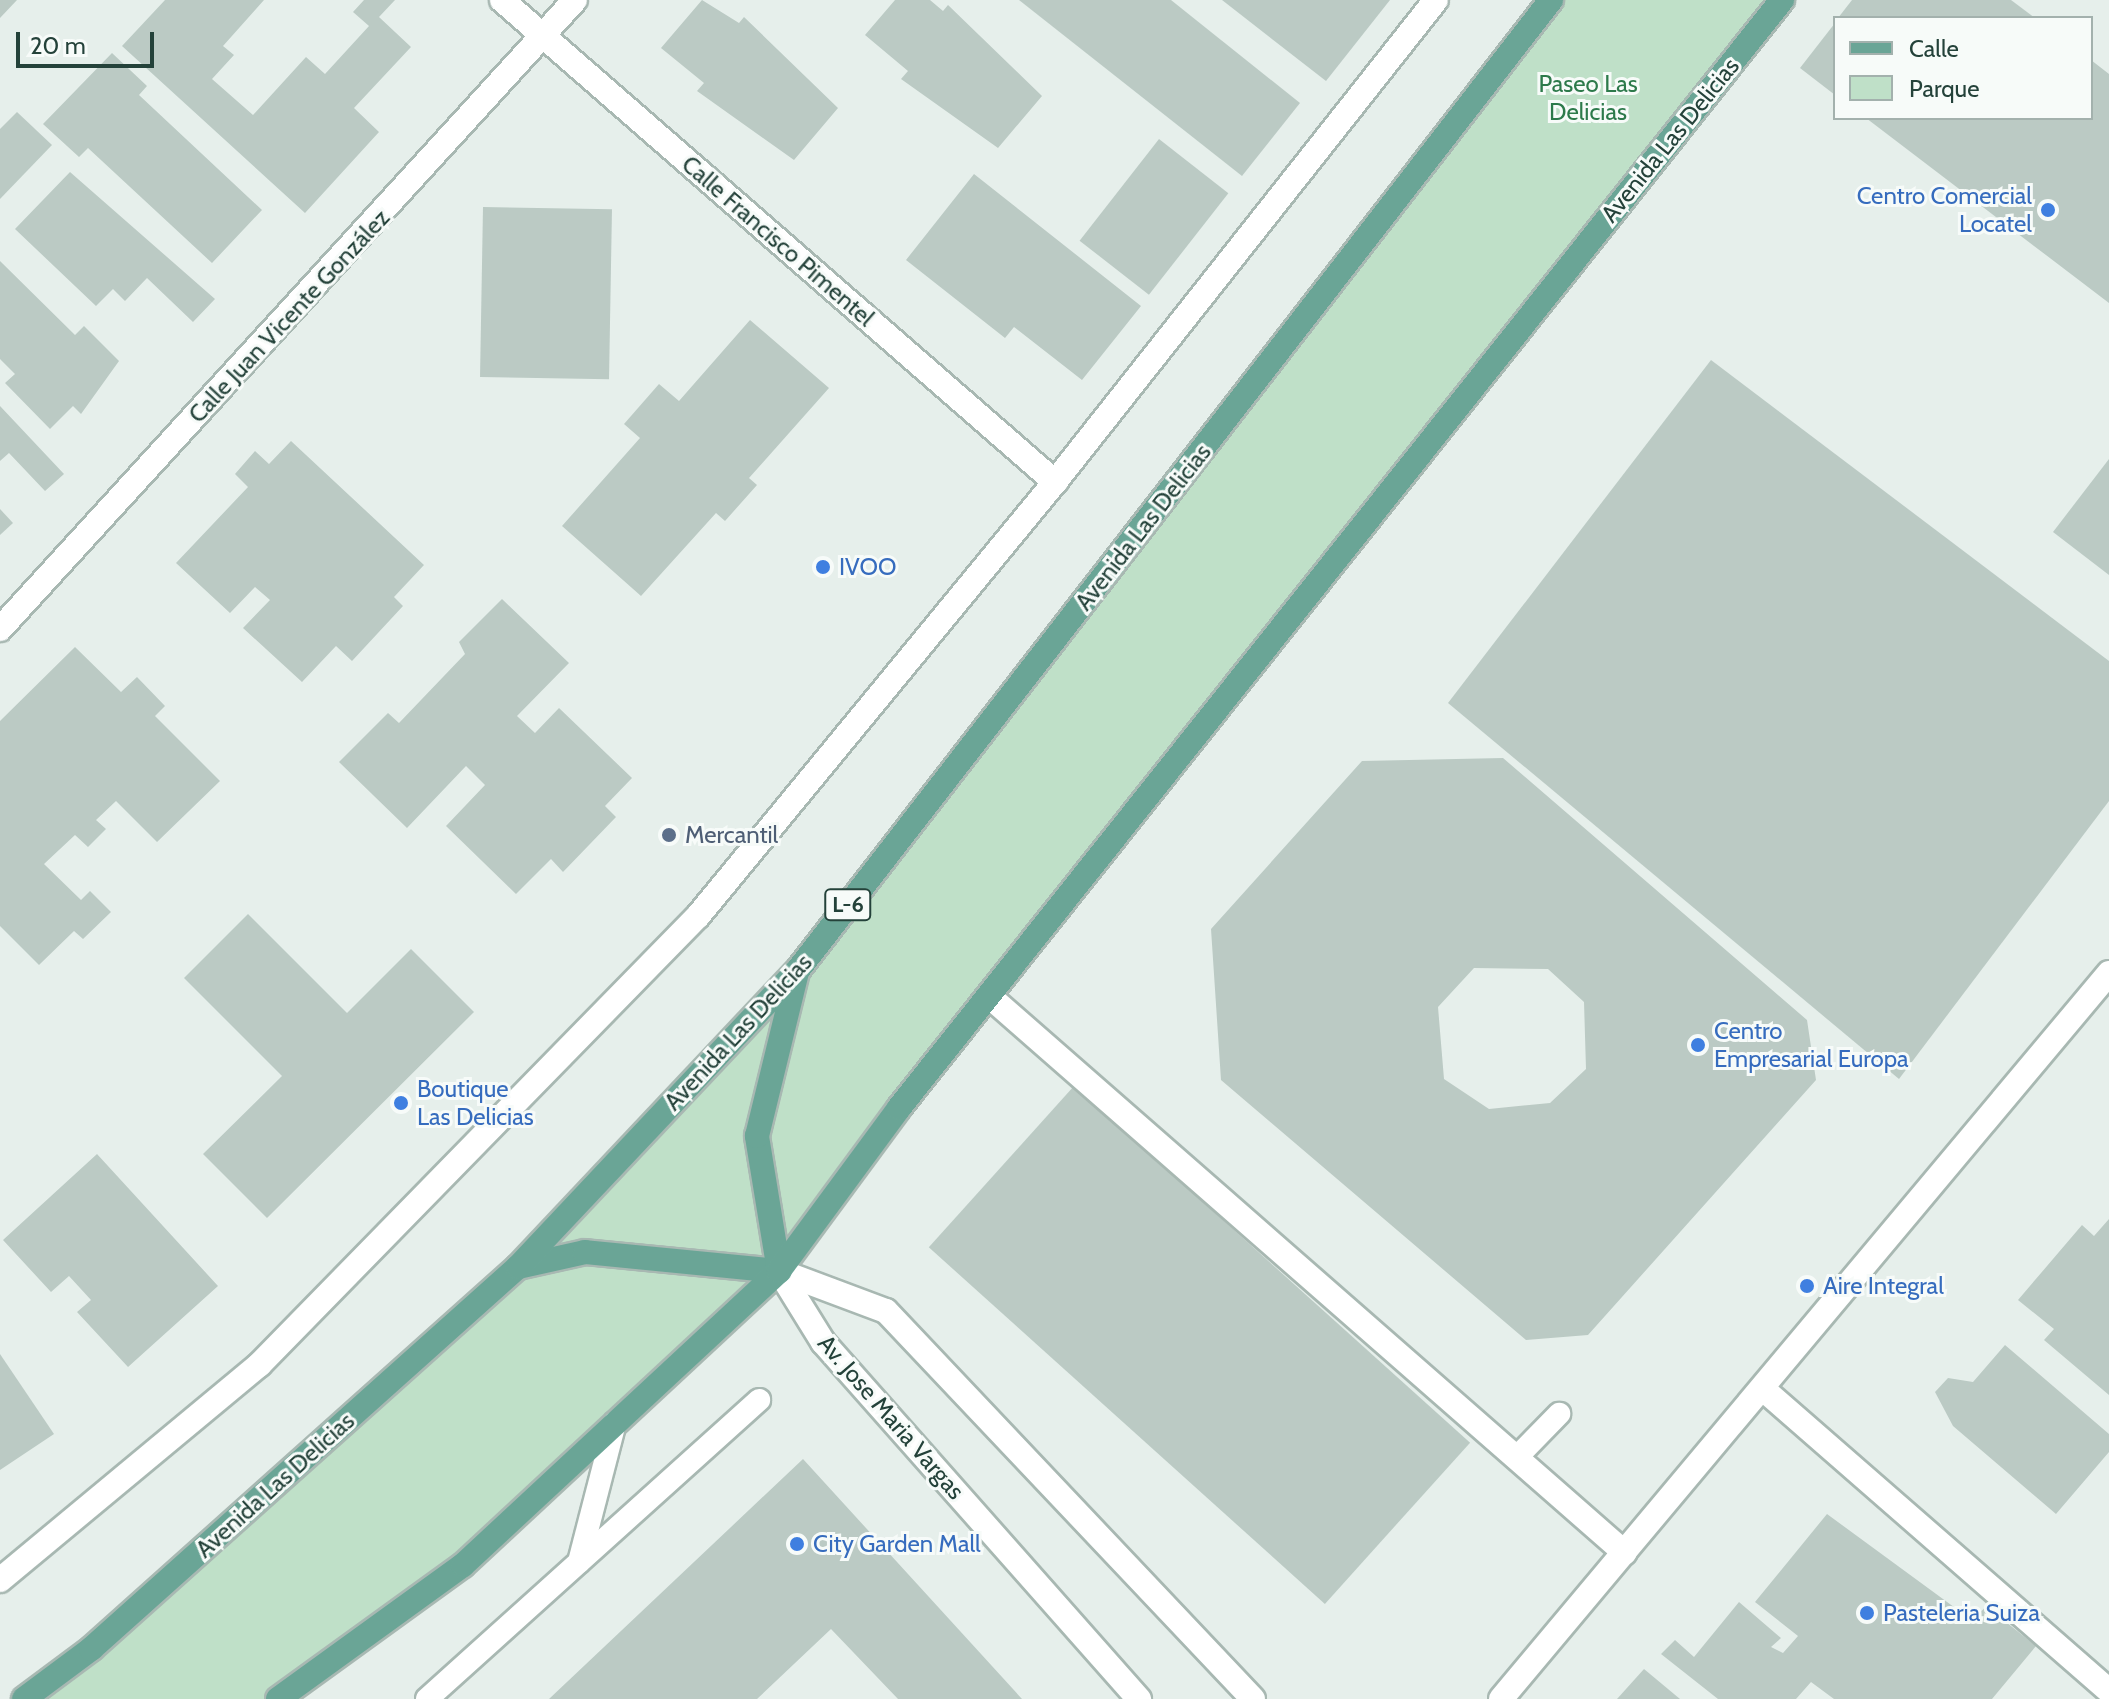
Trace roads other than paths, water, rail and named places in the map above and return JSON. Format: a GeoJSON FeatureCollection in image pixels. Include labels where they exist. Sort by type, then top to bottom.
{"type":"FeatureCollection","features":[{"type":"Feature","properties":{"kind":"main road","name":"Avenida Las Delicias"},"geometry":{"type":"LineString","coordinates":[[24,1699],[91,1649],[518,1267],[798,970],[1551,0]]}},
{"type":"Feature","properties":{"kind":"main road","name":"Avenida Las Delicias"},"geometry":{"type":"LineString","coordinates":[[278,1699],[463,1565],[779,1271],[989,996],[1782,0]]}},
{"type":"Feature","properties":{"kind":"main road"},"geometry":{"type":"LineString","coordinates":[[518,1267],[585,1252],[779,1271],[757,1136],[798,970]]}},
{"type":"Feature","properties":{"kind":"street","name":"Calle Francisco Pimentel"},"geometry":{"type":"LineString","coordinates":[[502,0],[1055,482]]}},
{"type":"Feature","properties":{"kind":"street","name":"Calle Juan Vicente González"},"geometry":{"type":"LineString","coordinates":[[0,629],[545,38],[575,0]]}},
{"type":"Feature","properties":{"kind":"street"},"geometry":{"type":"LineString","coordinates":[[0,1580],[259,1365],[698,916],[1055,482],[1436,0]]}},
{"type":"Feature","properties":{"kind":"street"},"geometry":{"type":"LineString","coordinates":[[1501,1699],[2109,973]]}},
{"type":"Feature","properties":{"kind":"street"},"geometry":{"type":"LineString","coordinates":[[989,996],[1625,1553]]}},
{"type":"Feature","properties":{"kind":"street"},"geometry":{"type":"LineString","coordinates":[[779,1271],[886,1311],[1253,1699]]}},
{"type":"Feature","properties":{"kind":"street","name":"Av. Jose Maria Vargas"},"geometry":{"type":"LineString","coordinates":[[779,1271],[823,1342],[1139,1699]]}},
{"type":"Feature","properties":{"kind":"street"},"geometry":{"type":"LineString","coordinates":[[1763,1389],[2109,1691]]}},
{"type":"Feature","properties":{"kind":"lane"},"geometry":{"type":"LineString","coordinates":[[427,1699],[759,1400]]}},
{"type":"Feature","properties":{"kind":"lane"},"geometry":{"type":"LineString","coordinates":[[1516,1458],[1559,1414]]}},
{"type":"Feature","properties":{"kind":"lane"},"geometry":{"type":"LineString","coordinates":[[579,1563],[615,1423]]}},
{"type":"Feature","properties":{"kind":"place","name":"Centro Comercial Locatel"},"geometry":{"type":"Point","coordinates":[2048,210]}},
{"type":"Feature","properties":{"kind":"place","name":"IVOO"},"geometry":{"type":"Point","coordinates":[823,567]}},
{"type":"Feature","properties":{"kind":"place","name":"Mercantil"},"geometry":{"type":"Point","coordinates":[669,835]}},
{"type":"Feature","properties":{"kind":"place","name":"Centro Empresarial Europa"},"geometry":{"type":"Point","coordinates":[1698,1045]}},
{"type":"Feature","properties":{"kind":"place","name":"Boutique Las Delicias"},"geometry":{"type":"Point","coordinates":[401,1103]}},
{"type":"Feature","properties":{"kind":"place","name":"Aire Integral"},"geometry":{"type":"Point","coordinates":[1807,1286]}},
{"type":"Feature","properties":{"kind":"place","name":"City Garden Mall"},"geometry":{"type":"Point","coordinates":[797,1544]}},
{"type":"Feature","properties":{"kind":"place","name":"Pasteleria Suiza"},"geometry":{"type":"Point","coordinates":[1867,1613]}},
{"type":"Feature","properties":{"kind":"park label","name":"Paseo Las Delicias"},"geometry":{"type":"Point","coordinates":[1588,98]}}]}
